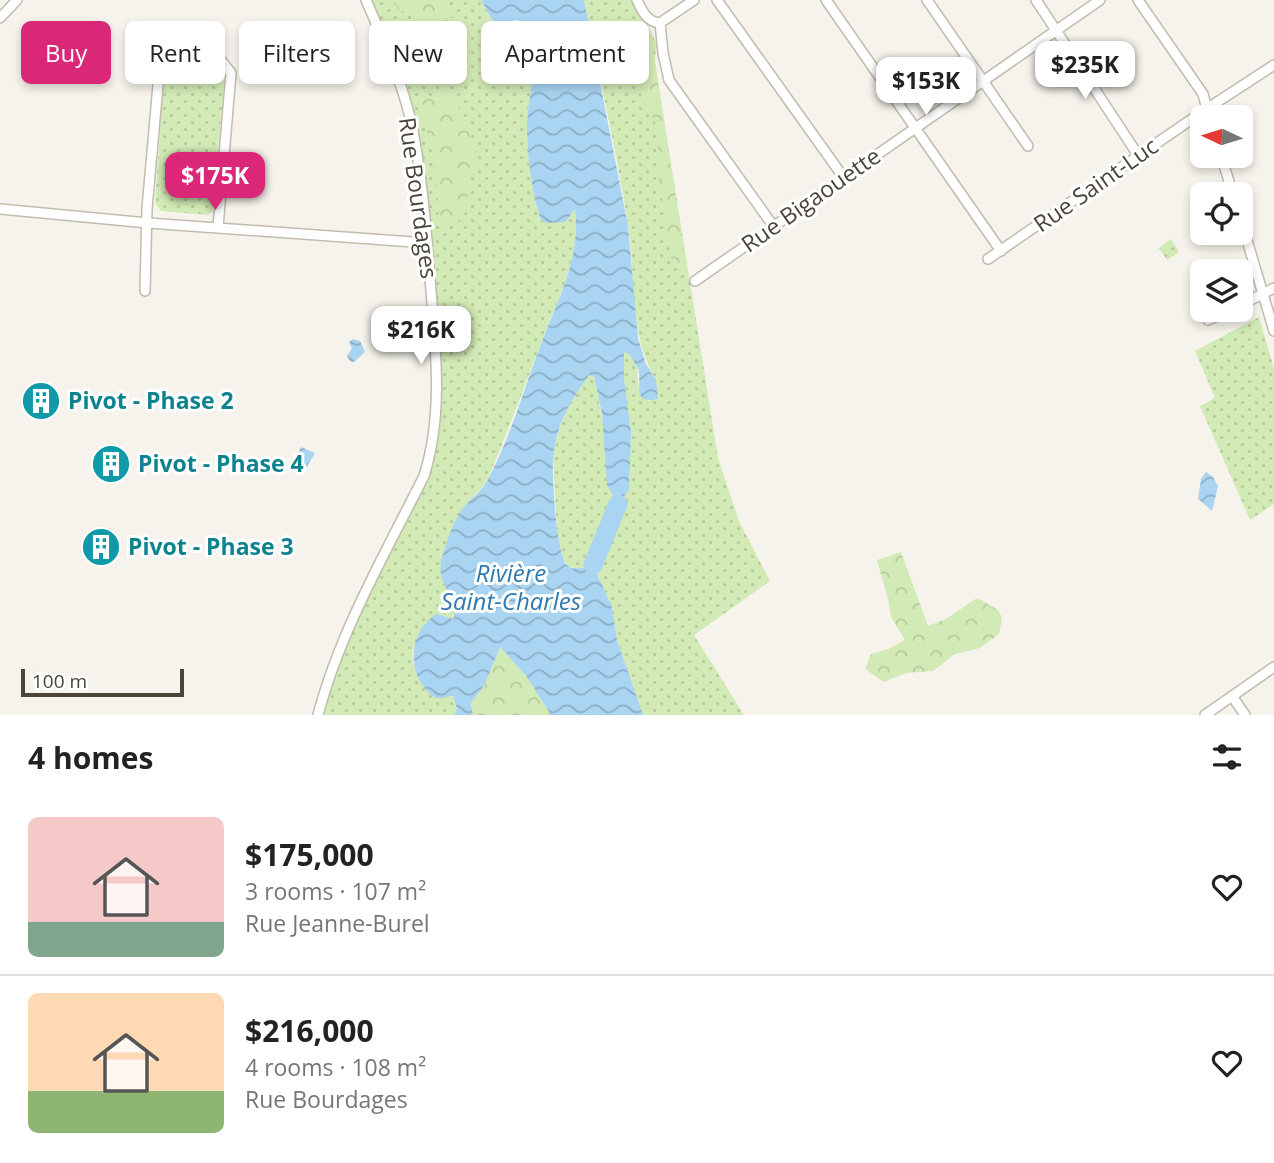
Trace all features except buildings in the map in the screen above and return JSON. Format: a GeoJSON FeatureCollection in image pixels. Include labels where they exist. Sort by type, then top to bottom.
{"type":"FeatureCollection","features":[{"type":"Feature","properties":{"kind":"street"},"geometry":{"type":"LineString","coordinates":[[0,18],[17,0]]}},
{"type":"Feature","properties":{"kind":"street","name":"Rue Bourdages"},"geometry":{"type":"LineString","coordinates":[[318,715],[331,670],[355,614],[424,476],[435,431],[436,381],[427,243],[413,130],[393,62],[366,0]]}},
{"type":"Feature","properties":{"kind":"street"},"geometry":{"type":"LineString","coordinates":[[637,0],[644,15],[653,22],[660,23],[694,0]]}},
{"type":"Feature","properties":{"kind":"street"},"geometry":{"type":"LineString","coordinates":[[718,0],[844,178]]}},
{"type":"Feature","properties":{"kind":"street"},"geometry":{"type":"LineString","coordinates":[[826,0],[1001,251]]}},
{"type":"Feature","properties":{"kind":"street"},"geometry":{"type":"LineString","coordinates":[[927,0],[1028,146]]}},
{"type":"Feature","properties":{"kind":"street"},"geometry":{"type":"LineString","coordinates":[[1036,0],[1138,155]]}},
{"type":"Feature","properties":{"kind":"street","name":"Rue Bigaouette"},"geometry":{"type":"LineString","coordinates":[[695,281],[1100,0]]}},
{"type":"Feature","properties":{"kind":"street"},"geometry":{"type":"LineString","coordinates":[[1138,0],[1203,94],[1206,105]]}},
{"type":"Feature","properties":{"kind":"street"},"geometry":{"type":"LineString","coordinates":[[660,23],[669,80],[774,227]]}},
{"type":"Feature","properties":{"kind":"street"},"geometry":{"type":"LineString","coordinates":[[145,291],[160,62],[169,55],[221,60],[231,73],[218,227]]}},
{"type":"Feature","properties":{"kind":"street","name":"Rue Saint-Luc"},"geometry":{"type":"LineString","coordinates":[[1218,105],[1274,65]]}},
{"type":"Feature","properties":{"kind":"street","name":"Rue Saint-Luc"},"geometry":{"type":"LineString","coordinates":[[988,260],[1138,155],[1190,123]]}},
{"type":"Feature","properties":{"kind":"street"},"geometry":{"type":"LineString","coordinates":[[0,209],[148,223],[427,243]]}},
{"type":"Feature","properties":{"kind":"street"},"geometry":{"type":"LineString","coordinates":[[1249,245],[1274,331]]}},
{"type":"Feature","properties":{"kind":"street"},"geometry":{"type":"LineString","coordinates":[[1253,298],[1274,288]]}},
{"type":"Feature","properties":{"kind":"street"},"geometry":{"type":"LineString","coordinates":[[1205,715],[1274,667]]}},
{"type":"Feature","properties":{"kind":"street"},"geometry":{"type":"LineString","coordinates":[[1232,696],[1245,715]]}},
{"type":"Feature","properties":{"kind":"green space"},"geometry":{"type":"Polygon","coordinates":[[[366,0],[481,0],[493,21],[481,21],[481,84],[532,84],[527,138],[531,174],[541,220],[575,208],[576,227],[567,277],[489,476],[470,500],[451,598],[454,613],[452,619],[447,618],[427,632],[415,645],[412,653],[416,672],[423,686],[453,696],[457,709],[454,715],[318,715],[325,689],[431,455],[436,355],[413,130],[396,84],[467,84],[467,21],[374,21],[366,0]]]}},
{"type":"Feature","properties":{"kind":"green space"},"geometry":{"type":"Polygon","coordinates":[[[393,0],[446,0],[453,21],[413,21],[413,11],[400,11],[393,0]]]}},
{"type":"Feature","properties":{"kind":"green space"},"geometry":{"type":"Polygon","coordinates":[[[584,0],[636,0],[646,21],[588,21],[584,0]]]}},
{"type":"Feature","properties":{"kind":"green space"},"geometry":{"type":"Polygon","coordinates":[[[649,28],[656,43],[655,62],[718,458],[739,521],[770,581],[694,635],[744,715],[643,715],[617,640],[612,607],[593,565],[576,569],[567,565],[558,547],[553,458],[558,433],[568,406],[589,374],[594,376],[618,503],[629,490],[631,432],[624,378],[624,351],[635,362],[640,390],[649,401],[656,380],[647,362],[637,324],[628,225],[601,84],[649,84],[649,28]]]}},
{"type":"Feature","properties":{"kind":"green space"},"geometry":{"type":"Polygon","coordinates":[[[649,56],[655,62],[687,273],[671,258],[658,172],[656,124],[637,84],[649,84],[649,56]]]}},
{"type":"Feature","properties":{"kind":"green space"},"geometry":{"type":"Polygon","coordinates":[[[163,84],[224,84],[212,212],[208,215],[161,211],[155,203],[163,84]]]}},
{"type":"Feature","properties":{"kind":"green space"},"geometry":{"type":"Polygon","coordinates":[[[446,93],[458,106],[482,166],[468,180],[467,210],[457,223],[439,222],[430,140],[416,101],[446,93]]]}},
{"type":"Feature","properties":{"kind":"green space"},"geometry":{"type":"Polygon","coordinates":[[[1171,239],[1179,252],[1167,260],[1159,248],[1171,239]]]}},
{"type":"Feature","properties":{"kind":"green space"},"geometry":{"type":"Polygon","coordinates":[[[1259,317],[1274,369],[1274,504],[1250,520],[1200,406],[1215,398],[1195,351],[1259,317]]]}},
{"type":"Feature","properties":{"kind":"green space"},"geometry":{"type":"Polygon","coordinates":[[[901,552],[928,626],[946,619],[977,598],[997,609],[1002,617],[999,634],[980,648],[955,654],[933,671],[906,673],[884,682],[865,669],[871,654],[905,640],[891,617],[877,560],[901,552]]]}},
{"type":"Feature","properties":{"kind":"green space"},"geometry":{"type":"Polygon","coordinates":[[[500,647],[527,677],[551,715],[473,715],[471,703],[484,686],[500,647]]]}},
{"type":"Feature","properties":{"kind":"water","name":"Rivière Saint-Charles"},"geometry":{"type":"Polygon","coordinates":[[[481,0],[584,0],[588,21],[515,20],[493,21],[481,0]]]}},
{"type":"Feature","properties":{"kind":"water","name":"Rivière Saint-Charles"},"geometry":{"type":"Polygon","coordinates":[[[532,84],[600,84],[628,226],[638,338],[646,364],[656,380],[658,399],[649,400],[641,396],[638,369],[629,354],[624,352],[624,378],[631,432],[629,490],[618,504],[607,485],[602,414],[594,376],[589,375],[567,409],[557,435],[553,481],[563,558],[567,565],[576,569],[593,565],[612,607],[617,640],[643,715],[551,715],[527,677],[500,647],[484,686],[471,703],[473,715],[454,715],[457,709],[453,696],[439,698],[431,695],[418,678],[415,668],[414,648],[421,629],[436,614],[453,619],[453,603],[441,575],[443,554],[459,514],[484,485],[502,450],[565,282],[574,247],[575,209],[565,222],[547,223],[541,220],[531,174],[527,138],[532,84]]]}},
{"type":"Feature","properties":{"kind":"water"},"geometry":{"type":"Polygon","coordinates":[[[353,339],[360,341],[365,352],[354,362],[347,356],[352,348],[349,342],[353,339]]]}},
{"type":"Feature","properties":{"kind":"water"},"geometry":{"type":"Polygon","coordinates":[[[301,447],[315,453],[303,473],[292,468],[301,447]]]}},
{"type":"Feature","properties":{"kind":"water"},"geometry":{"type":"Polygon","coordinates":[[[1206,472],[1218,486],[1212,511],[1198,499],[1201,479],[1206,472]]]}},
{"type":"Feature","properties":{"kind":"waterway"},"geometry":{"type":"LineString","coordinates":[[593,565],[618,504]]}},
{"type":"Feature","properties":{"kind":"place","name":"Pivot - Phase 2"},"geometry":{"type":"Point","coordinates":[41,401]}},
{"type":"Feature","properties":{"kind":"place","name":"Pivot - Phase 4"},"geometry":{"type":"Point","coordinates":[111,464]}},
{"type":"Feature","properties":{"kind":"place","name":"Pivot - Phase 3"},"geometry":{"type":"Point","coordinates":[101,547]}}]}
